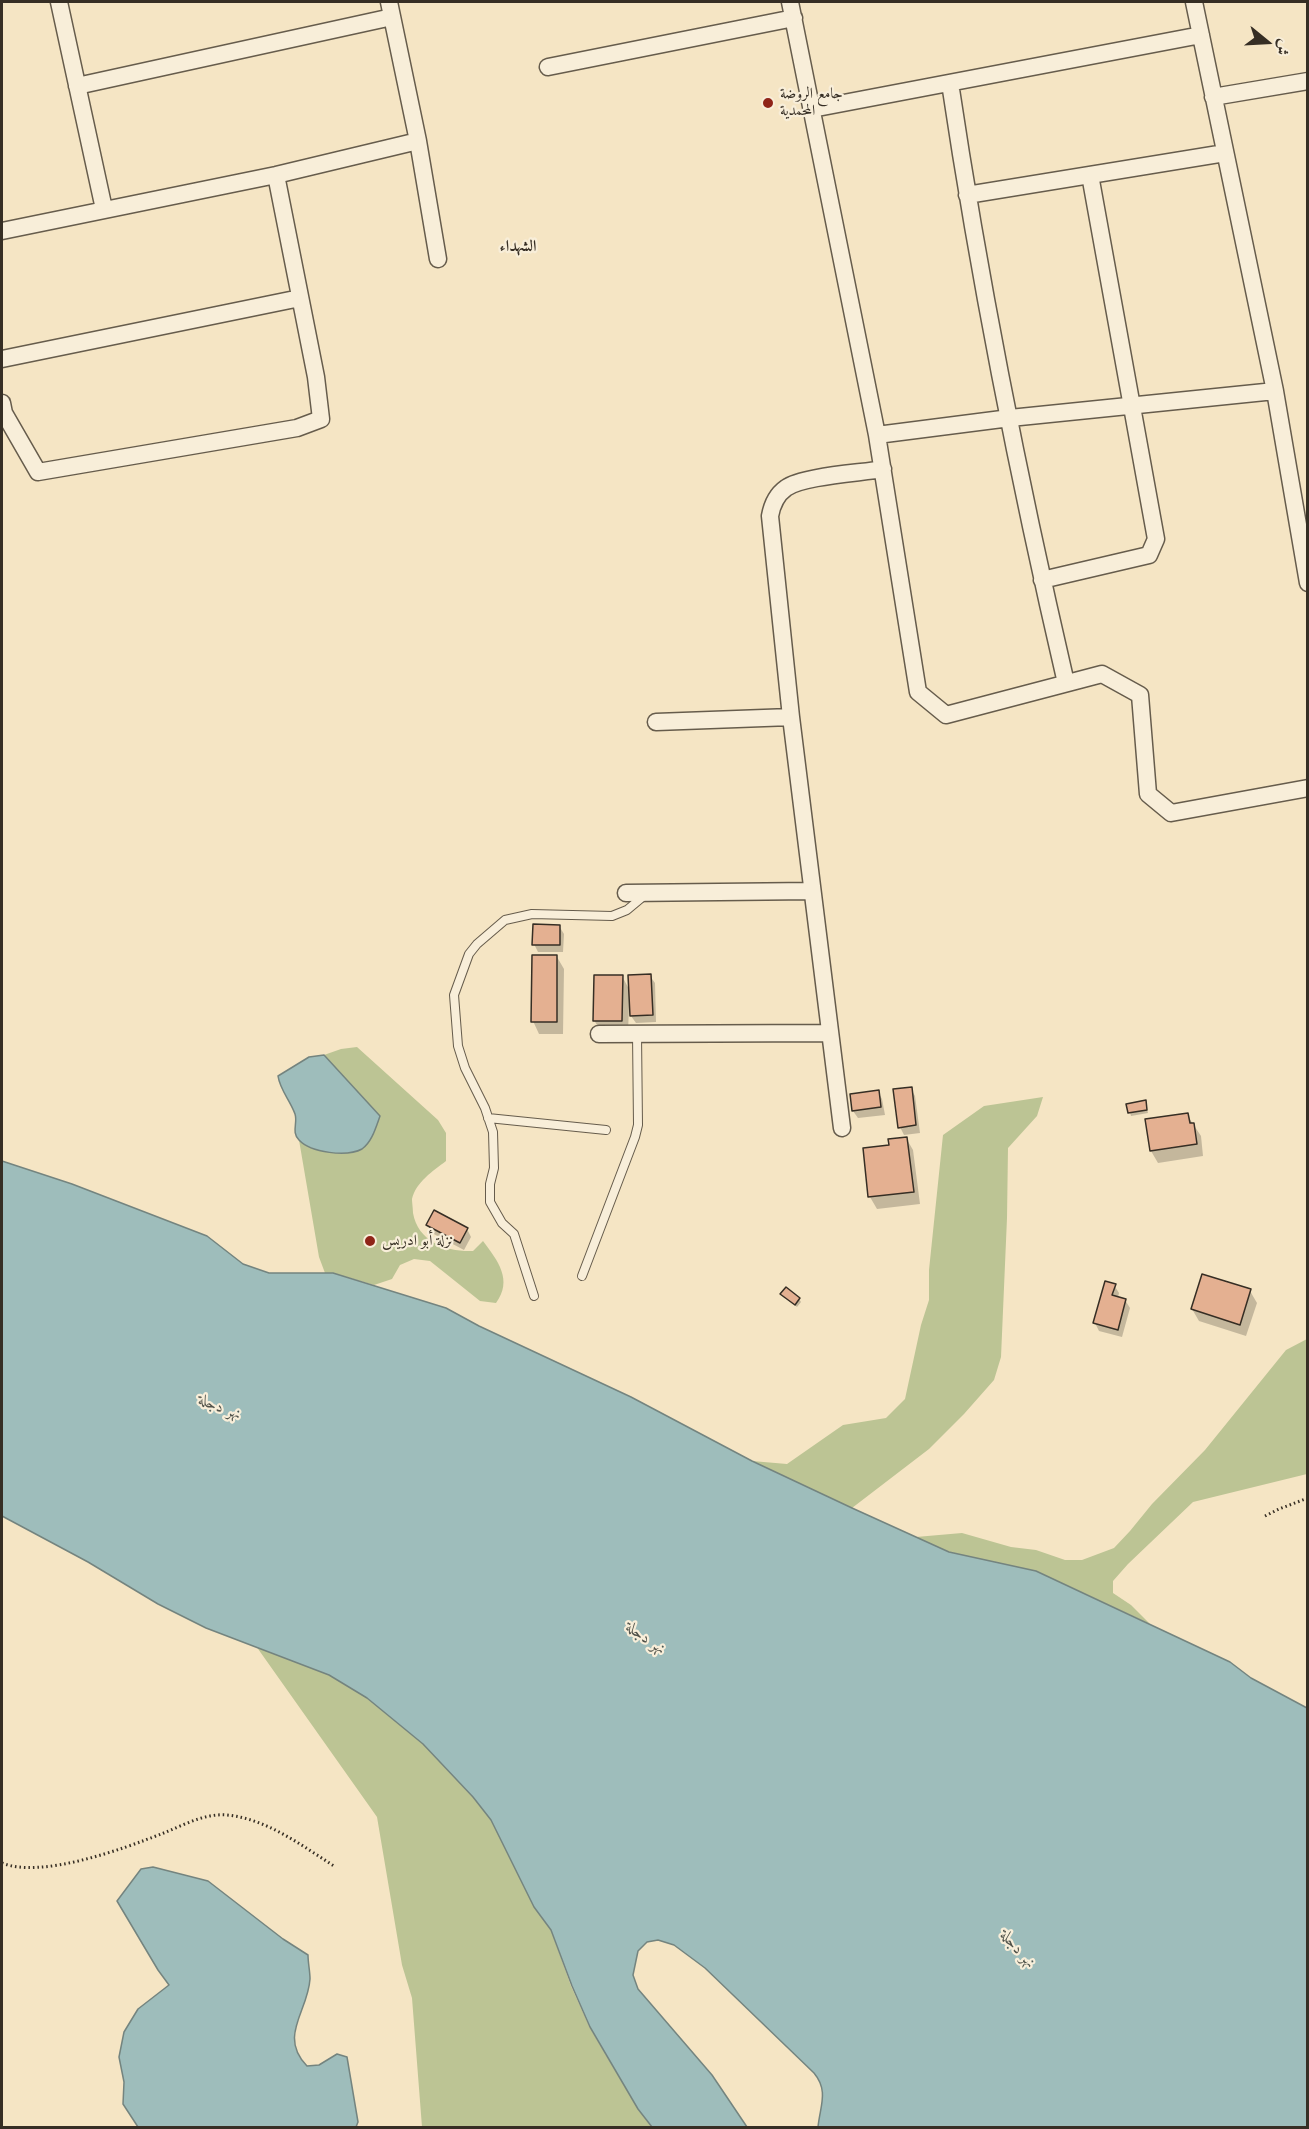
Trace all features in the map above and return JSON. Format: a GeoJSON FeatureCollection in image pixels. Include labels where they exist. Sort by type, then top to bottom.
{"type":"FeatureCollection","features":[{"type":"Feature","properties":{"kind":"street"},"geometry":{"type":"LineString","coordinates":[[59,2],[104,209]]}},
{"type":"Feature","properties":{"kind":"street"},"geometry":{"type":"LineString","coordinates":[[790,2],[877,435],[918,692],[946,715],[1102,674],[1140,694],[1148,794],[1171,813],[1308,788]]}},
{"type":"Feature","properties":{"kind":"street"},"geometry":{"type":"LineString","coordinates":[[1194,2],[1275,391],[1308,583]]}},
{"type":"Feature","properties":{"kind":"street"},"geometry":{"type":"LineString","coordinates":[[77,87],[391,9],[418,141],[438,259]]}},
{"type":"Feature","properties":{"kind":"street"},"geometry":{"type":"LineString","coordinates":[[548,67],[794,18]]}},
{"type":"Feature","properties":{"kind":"street"},"geometry":{"type":"LineString","coordinates":[[812,109],[1201,35]]}},
{"type":"Feature","properties":{"kind":"street"},"geometry":{"type":"LineString","coordinates":[[1213,97],[1308,81]]}},
{"type":"Feature","properties":{"kind":"street"},"geometry":{"type":"LineString","coordinates":[[950,83],[967,195],[1010,418],[1042,580],[1066,683]]}},
{"type":"Feature","properties":{"kind":"street"},"geometry":{"type":"LineString","coordinates":[[2,231],[276,175],[418,141]]}},
{"type":"Feature","properties":{"kind":"street"},"geometry":{"type":"LineString","coordinates":[[967,195],[1224,153]]}},
{"type":"Feature","properties":{"kind":"street"},"geometry":{"type":"LineString","coordinates":[[2,403],[4,413],[38,472],[267,433],[321,419],[316,377],[276,175]]}},
{"type":"Feature","properties":{"kind":"street"},"geometry":{"type":"LineString","coordinates":[[1042,580],[1149,555],[1156,539],[1090,175]]}},
{"type":"Feature","properties":{"kind":"street"},"geometry":{"type":"LineString","coordinates":[[2,359],[300,298]]}},
{"type":"Feature","properties":{"kind":"street"},"geometry":{"type":"LineString","coordinates":[[877,435],[1010,418],[1275,391]]}},
{"type":"Feature","properties":{"kind":"street"},"geometry":{"type":"LineString","coordinates":[[842,1128],[791,717],[770,516],[777,496],[794,483],[883,469]]}},
{"type":"Feature","properties":{"kind":"street"},"geometry":{"type":"LineString","coordinates":[[656,723],[791,717]]}},
{"type":"Feature","properties":{"kind":"street"},"geometry":{"type":"LineString","coordinates":[[626,893],[812,891]]}},
{"type":"Feature","properties":{"kind":"street"},"geometry":{"type":"LineString","coordinates":[[599,1034],[830,1033]]}},
{"type":"Feature","properties":{"kind":"lane"},"geometry":{"type":"LineString","coordinates":[[534,1296],[514,1234],[502,1223],[490,1202],[490,1184],[494,1168],[493,1132],[458,1046],[454,996],[469,954],[477,944],[506,921],[532,914],[612,916],[627,910],[647,892]]}},
{"type":"Feature","properties":{"kind":"lane"},"geometry":{"type":"LineString","coordinates":[[582,1276],[638,1125],[637,1034]]}},
{"type":"Feature","properties":{"kind":"lane"},"geometry":{"type":"LineString","coordinates":[[488,1118],[606,1130]]}},
{"type":"Feature","properties":{"kind":"path"},"geometry":{"type":"LineString","coordinates":[[1265,1516],[1308,1498]]}},
{"type":"Feature","properties":{"kind":"path"},"geometry":{"type":"LineString","coordinates":[[2,1863],[27,1868],[85,1860],[122,1849],[201,1818],[229,1815],[276,1830],[334,1866]]}},
{"type":"Feature","properties":{"kind":"green space"},"geometry":{"type":"Polygon","coordinates":[[[357,1047],[438,1120],[446,1133],[446,1161],[417,1187],[412,1199],[413,1213],[416,1223],[427,1238],[444,1247],[473,1251],[483,1241],[502,1271],[503,1286],[496,1303],[480,1301],[430,1261],[414,1259],[400,1265],[392,1279],[374,1285],[333,1273],[325,1273],[319,1257],[299,1140],[320,1150],[343,1154],[380,1116],[324,1055],[341,1049],[357,1047]]]}},
{"type":"Feature","properties":{"kind":"green space"},"geometry":{"type":"Polygon","coordinates":[[[1043,1097],[1037,1116],[1008,1148],[1001,1357],[994,1380],[929,1449],[852,1508],[752,1461],[787,1464],[843,1425],[886,1418],[905,1399],[921,1325],[929,1300],[929,1270],[943,1135],[984,1106],[1043,1097]]]}},
{"type":"Feature","properties":{"kind":"green space"},"geometry":{"type":"Polygon","coordinates":[[[1307,1339],[1307,1474],[1193,1502],[1128,1564],[1113,1581],[1113,1593],[1131,1605],[1150,1624],[1036,1571],[949,1552],[916,1537],[962,1533],[1011,1547],[1036,1550],[1065,1560],[1082,1560],[1114,1548],[1152,1504],[1205,1450],[1286,1350],[1307,1339]]]}},
{"type":"Feature","properties":{"kind":"green space"},"geometry":{"type":"Polygon","coordinates":[[[256,1646],[329,1675],[367,1698],[423,1744],[473,1797],[491,1820],[534,1907],[551,1930],[571,1986],[590,2028],[638,2109],[652,2127],[422,2127],[412,1998],[402,1965],[377,1817],[256,1646]]]}},
{"type":"Feature","properties":{"kind":"water"},"geometry":{"type":"Polygon","coordinates":[[[324,1055],[380,1116],[373,1134],[362,1149],[348,1153],[320,1151],[299,1140],[295,1134],[296,1117],[278,1076],[309,1057],[324,1055]]]}},
{"type":"Feature","properties":{"kind":"water","name":"نهر دجلة"},"geometry":{"type":"Polygon","coordinates":[[[2,1161],[72,1184],[207,1236],[243,1264],[269,1273],[333,1273],[446,1308],[479,1326],[631,1397],[752,1461],[852,1508],[949,1552],[1036,1571],[1230,1662],[1251,1678],[1307,1708],[1307,2127],[818,2127],[822,2092],[819,2080],[814,2073],[705,1968],[674,1945],[658,1940],[647,1942],[638,1951],[633,1975],[638,1989],[712,2075],[747,2127],[652,2127],[638,2109],[590,2027],[551,1930],[534,1907],[491,1820],[473,1797],[423,1744],[367,1698],[329,1675],[206,1628],[158,1604],[88,1562],[2,1516],[2,1161]]]}},
{"type":"Feature","properties":{"kind":"water"},"geometry":{"type":"Polygon","coordinates":[[[153,1867],[208,1881],[283,1939],[308,1955],[310,1979],[297,2024],[295,2044],[307,2066],[319,2065],[337,2054],[347,2057],[358,2122],[356,2127],[138,2127],[123,2104],[124,2082],[119,2057],[124,2032],[138,2009],[169,1985],[117,1901],[141,1869],[153,1867]]]}},
{"type":"Feature","properties":{"kind":"building"},"geometry":{"type":"Polygon","coordinates":[[[533,924],[560,925],[560,945],[532,945],[533,924]]]}},
{"type":"Feature","properties":{"kind":"building"},"geometry":{"type":"Polygon","coordinates":[[[532,955],[557,955],[557,1022],[531,1022],[532,955]]]}},
{"type":"Feature","properties":{"kind":"building"},"geometry":{"type":"Polygon","coordinates":[[[651,974],[653,1015],[630,1016],[628,975],[651,974]]]}},
{"type":"Feature","properties":{"kind":"building"},"geometry":{"type":"Polygon","coordinates":[[[594,975],[623,975],[622,1021],[593,1021],[594,975]]]}},
{"type":"Feature","properties":{"kind":"building"},"geometry":{"type":"Polygon","coordinates":[[[912,1087],[916,1125],[898,1128],[893,1089],[912,1087]]]}},
{"type":"Feature","properties":{"kind":"building"},"geometry":{"type":"Polygon","coordinates":[[[879,1090],[881,1107],[852,1111],[850,1094],[879,1090]]]}},
{"type":"Feature","properties":{"kind":"building"},"geometry":{"type":"Polygon","coordinates":[[[1146,1100],[1147,1110],[1128,1113],[1126,1104],[1146,1100]]]}},
{"type":"Feature","properties":{"kind":"building"},"geometry":{"type":"Polygon","coordinates":[[[1188,1113],[1190,1123],[1194,1123],[1197,1144],[1150,1151],[1145,1119],[1188,1113]]]}},
{"type":"Feature","properties":{"kind":"building"},"geometry":{"type":"Polygon","coordinates":[[[907,1137],[914,1192],[868,1197],[863,1148],[889,1145],[888,1139],[907,1137]]]}},
{"type":"Feature","properties":{"kind":"building"},"geometry":{"type":"Polygon","coordinates":[[[434,1210],[468,1228],[460,1243],[426,1225],[434,1210]]]}},
{"type":"Feature","properties":{"kind":"building"},"geometry":{"type":"Polygon","coordinates":[[[1202,1274],[1251,1289],[1240,1325],[1191,1309],[1202,1274]]]}},
{"type":"Feature","properties":{"kind":"building"},"geometry":{"type":"Polygon","coordinates":[[[1105,1281],[1116,1284],[1112,1295],[1126,1299],[1118,1330],[1093,1323],[1105,1281]]]}},
{"type":"Feature","properties":{"kind":"building"},"geometry":{"type":"Polygon","coordinates":[[[786,1287],[800,1298],[795,1305],[780,1294],[786,1287]]]}},
{"type":"Feature","properties":{"kind":"place","name":"جامع الروضة المحمدية"},"geometry":{"type":"Point","coordinates":[768,103]}},
{"type":"Feature","properties":{"kind":"place","name":"نزلة أبو ادريس"},"geometry":{"type":"Point","coordinates":[370,1241]}},
{"type":"Feature","properties":{"kind":"district","name":"الشهداء"},"geometry":{"type":"Point","coordinates":[518,246]}}]}
